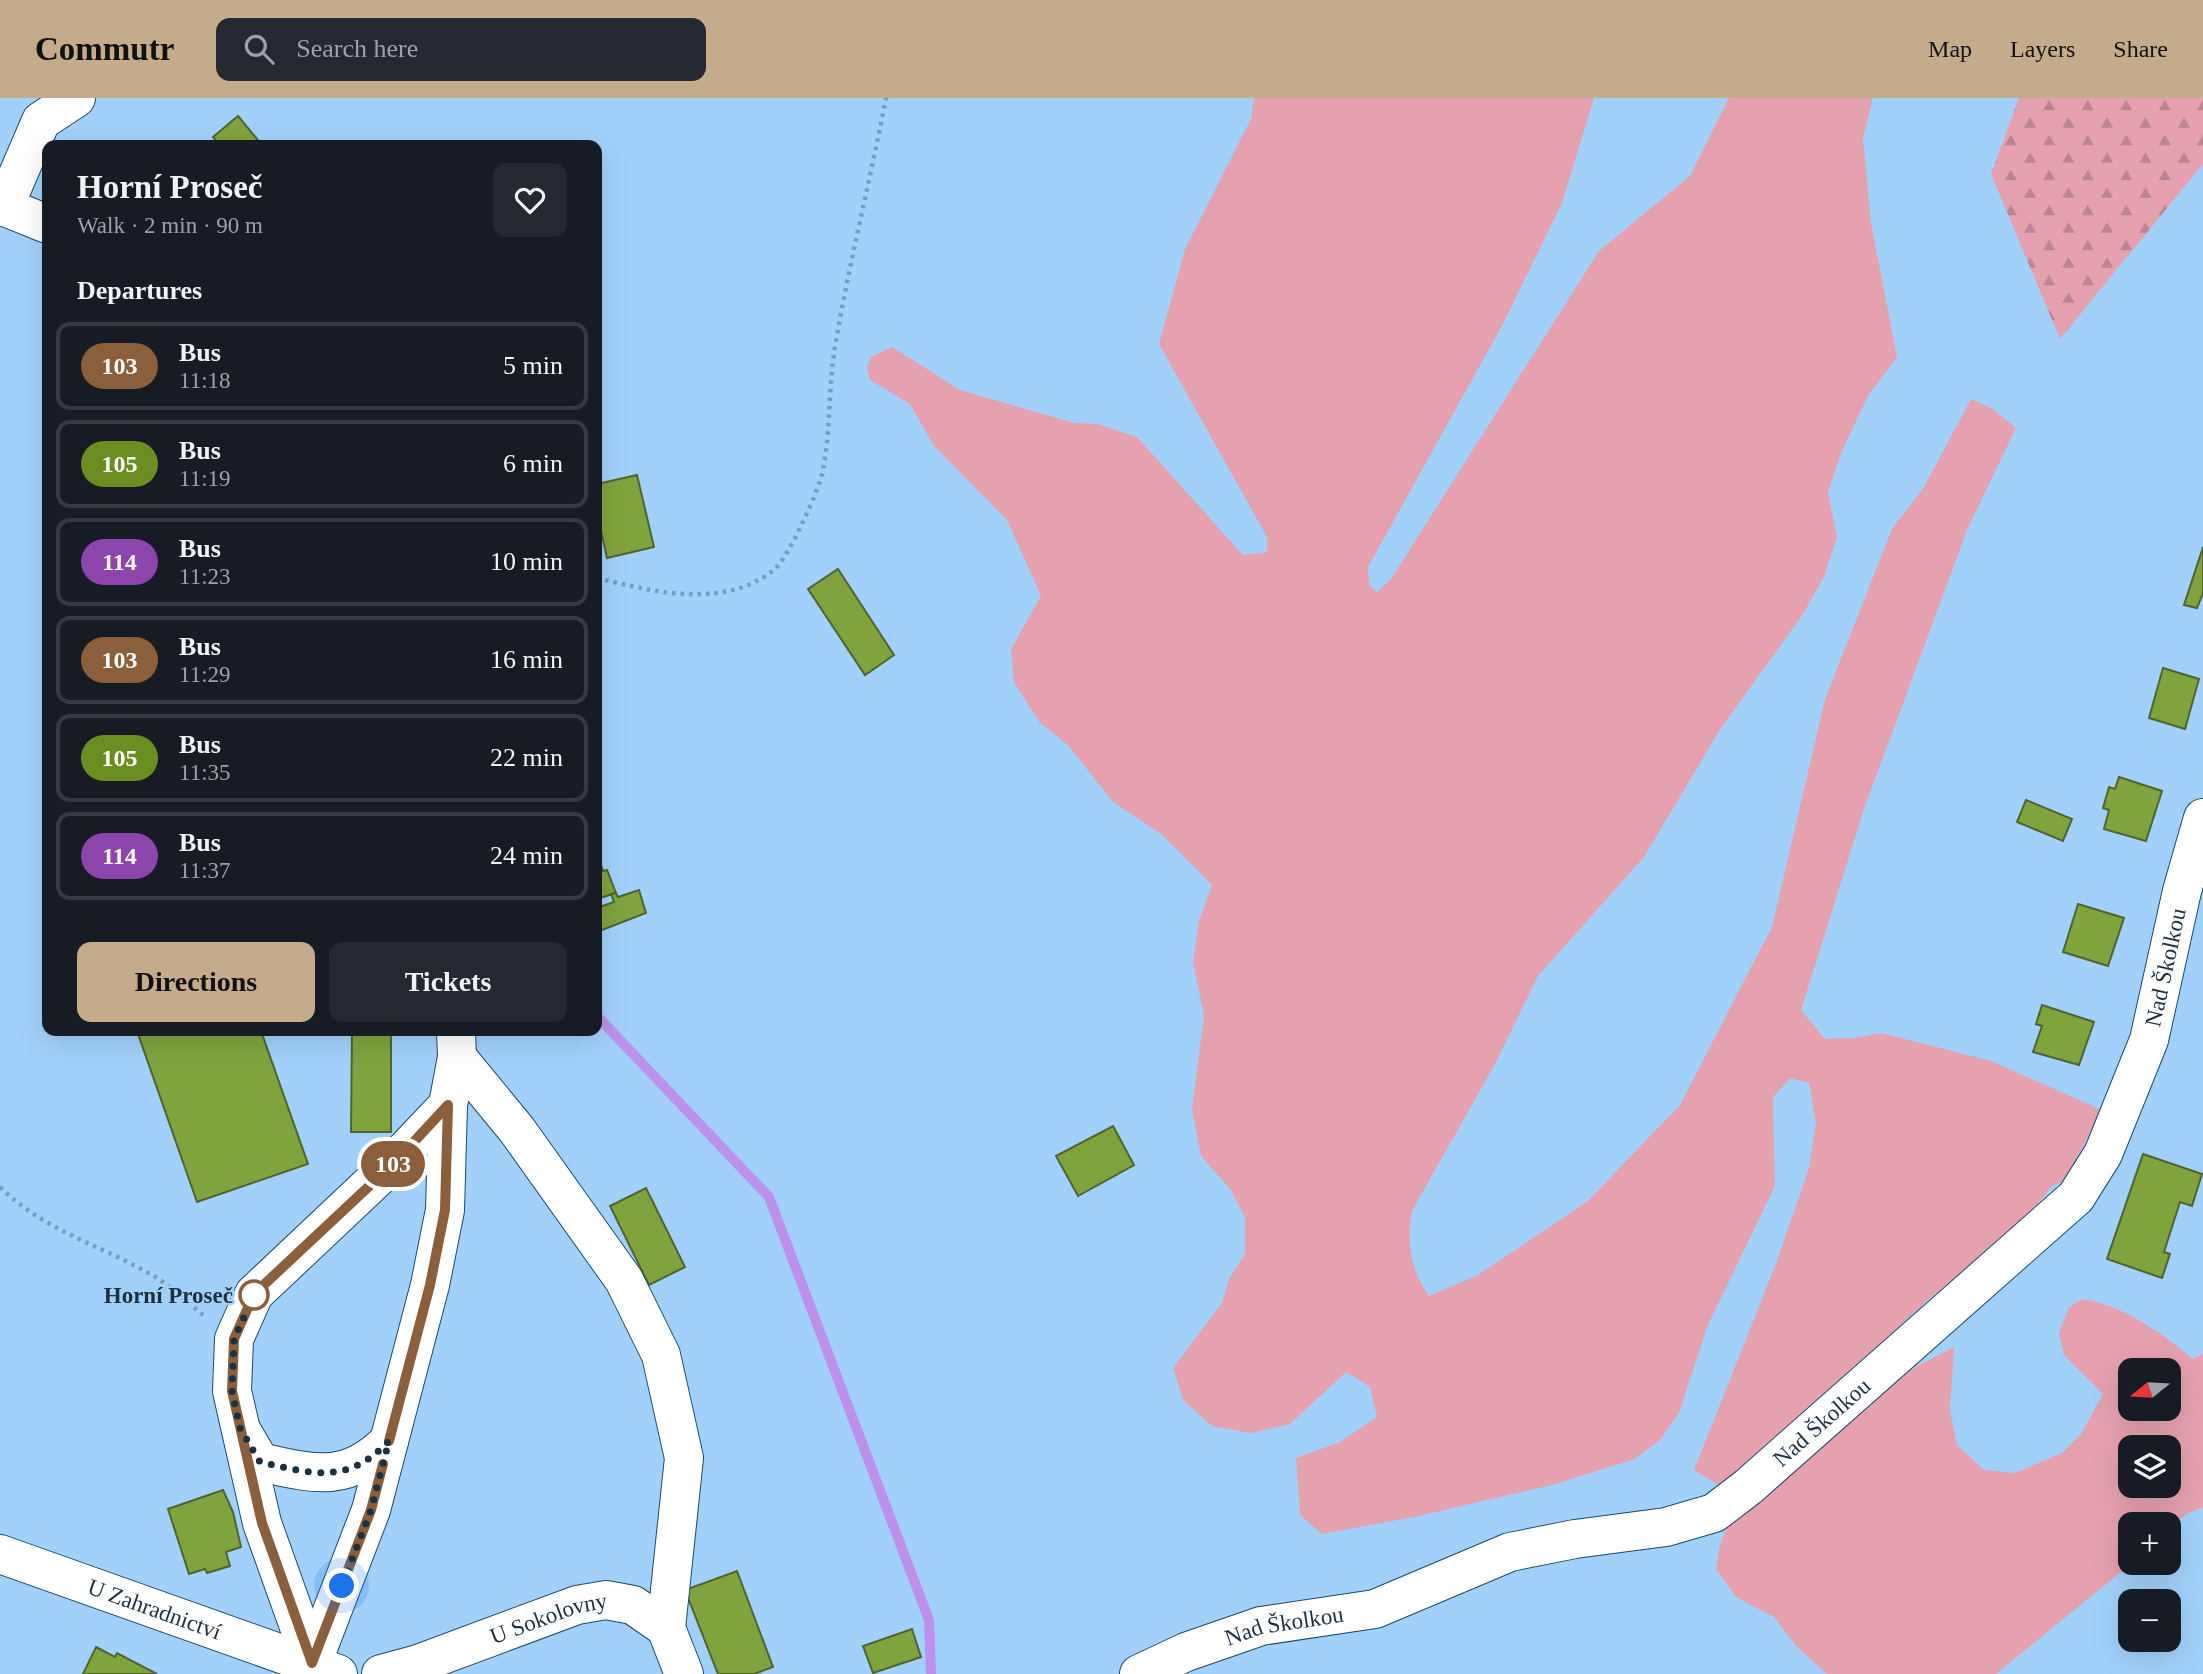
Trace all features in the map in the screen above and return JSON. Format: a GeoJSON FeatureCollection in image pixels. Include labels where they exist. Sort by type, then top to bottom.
{"type":"FeatureCollection","features":[{"type":"Feature","properties":{"kind":"street"},"geometry":{"type":"LineString","coordinates":[[42,222],[2,206],[41,121],[76,98]]}},
{"type":"Feature","properties":{"kind":"street","name":"Nad Školkou"},"geometry":{"type":"LineString","coordinates":[[1139,1674],[1186,1652],[1261,1626],[1375,1609],[1510,1552],[1575,1539],[1667,1527],[1714,1513],[1748,1487],[2076,1197],[2103,1154],[2148,1040],[2182,891],[2203,818]]}},
{"type":"Feature","properties":{"kind":"street"},"geometry":{"type":"LineString","coordinates":[[320,1670],[371,1510],[430,1285],[445,1210],[448,1105],[457,1044]]}},
{"type":"Feature","properties":{"kind":"street"},"geometry":{"type":"LineString","coordinates":[[457,1044],[624,1280],[661,1355],[684,1458],[666,1628],[684,1674]]}},
{"type":"Feature","properties":{"kind":"street"},"geometry":{"type":"LineString","coordinates":[[320,1670],[262,1523],[232,1391],[234,1339],[254,1294],[396,1161],[448,1105]]}},
{"type":"Feature","properties":{"kind":"street"},"geometry":{"type":"LineString","coordinates":[[240,1428],[260,1462],[337,1474],[372,1459],[389,1441]]}},
{"type":"Feature","properties":{"kind":"street","name":"U Zahradnictví"},"geometry":{"type":"LineString","coordinates":[[0,1554],[320,1670]]}},
{"type":"Feature","properties":{"kind":"street","name":"U Sokolovny"},"geometry":{"type":"LineString","coordinates":[[381,1674],[418,1664],[577,1605],[606,1600],[633,1605],[666,1628]]}},
{"type":"Feature","properties":{"kind":"path"},"geometry":{"type":"LineString","coordinates":[[602,580],[658,593],[705,594],[743,587],[777,568],[799,531],[822,475],[835,348],[886,98]]}},
{"type":"Feature","properties":{"kind":"path"},"geometry":{"type":"LineString","coordinates":[[0,1187],[19,1206],[64,1232],[157,1278],[234,1339]]}},
{"type":"Feature","properties":{"kind":"green space"},"geometry":{"type":"Polygon","coordinates":[[[1254,98],[1594,98],[1562,203],[1504,322],[1368,567],[1369,585],[1377,592],[1391,579],[1599,251],[1690,176],[1729,98],[1873,98],[1863,138],[1871,223],[1897,357],[1868,396],[1841,453],[1828,492],[1837,537],[1824,577],[1801,617],[1721,728],[1644,857],[1538,976],[1495,1064],[1413,1209],[1411,1254],[1418,1276],[1429,1296],[1478,1275],[1588,1201],[1680,1105],[1772,927],[1825,699],[1892,529],[1924,487],[1971,399],[1993,409],[2016,428],[1967,530],[1864,809],[1801,1010],[1825,1039],[1882,1033],[1991,1061],[2102,1110],[2065,1180],[2051,1187],[2023,1223],[1930,1298],[1785,1432],[1720,1486],[1694,1470],[1777,1261],[1809,1168],[1816,1123],[1809,1083],[1790,1078],[1773,1097],[1775,1186],[1708,1325],[1679,1413],[1660,1440],[1635,1459],[1552,1485],[1414,1517],[1322,1534],[1300,1515],[1296,1458],[1340,1442],[1377,1417],[1370,1387],[1346,1372],[1290,1424],[1251,1433],[1212,1426],[1183,1400],[1173,1368],[1222,1303],[1229,1279],[1245,1254],[1245,1218],[1231,1190],[1201,1156],[1192,1110],[1204,1016],[1193,962],[1199,921],[1212,885],[1161,834],[1113,802],[1068,745],[1040,723],[1014,682],[1011,649],[1041,596],[1007,520],[934,446],[910,404],[870,380],[867,367],[871,357],[892,347],[960,390],[1074,423],[1098,424],[1137,437],[1243,555],[1267,552],[1267,537],[1159,344],[1185,249],[1251,119],[1254,98]]]}},
{"type":"Feature","properties":{"kind":"green space"},"geometry":{"type":"Polygon","coordinates":[[[2019,98],[2203,98],[2203,164],[2060,339],[1991,174],[2019,98]]]}},
{"type":"Feature","properties":{"kind":"green space"},"geometry":{"type":"Polygon","coordinates":[[[2083,1299],[2127,1314],[2155,1330],[2193,1359],[2203,1354],[2203,1507],[2181,1518],[2181,1512],[2118,1512],[2118,1574],[1996,1674],[1827,1674],[1797,1647],[1774,1617],[1736,1597],[1716,1569],[1720,1544],[1729,1523],[1896,1377],[1954,1347],[1950,1410],[1957,1445],[1984,1470],[2015,1473],[2062,1453],[2081,1434],[2103,1394],[2064,1355],[2059,1333],[2069,1307],[2083,1299]]]}},
{"type":"Feature","properties":{"kind":"building"},"geometry":{"type":"Polygon","coordinates":[[[238,116],[258,140],[216,140],[213,137],[238,116]]]}},
{"type":"Feature","properties":{"kind":"building"},"geometry":{"type":"Polygon","coordinates":[[[637,475],[654,547],[607,558],[602,536],[602,483],[637,475]]]}},
{"type":"Feature","properties":{"kind":"building"},"geometry":{"type":"Polygon","coordinates":[[[2203,547],[2203,593],[2197,608],[2184,605],[2203,547]]]}},
{"type":"Feature","properties":{"kind":"building"},"geometry":{"type":"Polygon","coordinates":[[[838,569],[894,655],[865,675],[808,589],[838,569]]]}},
{"type":"Feature","properties":{"kind":"building"},"geometry":{"type":"Polygon","coordinates":[[[2163,668],[2199,679],[2185,729],[2149,718],[2163,668]]]}},
{"type":"Feature","properties":{"kind":"building"},"geometry":{"type":"Polygon","coordinates":[[[2119,777],[2162,791],[2146,841],[2104,829],[2109,810],[2103,808],[2109,787],[2115,789],[2119,777]]]}},
{"type":"Feature","properties":{"kind":"building"},"geometry":{"type":"Polygon","coordinates":[[[2026,800],[2072,819],[2063,841],[2017,822],[2026,800]]]}},
{"type":"Feature","properties":{"kind":"building"},"geometry":{"type":"Polygon","coordinates":[[[602,868],[603,871],[607,870],[616,893],[602,897],[602,868]]]}},
{"type":"Feature","properties":{"kind":"building"},"geometry":{"type":"Polygon","coordinates":[[[639,890],[646,913],[602,930],[602,906],[614,902],[611,894],[616,893],[618,897],[639,890]]]}},
{"type":"Feature","properties":{"kind":"building"},"geometry":{"type":"Polygon","coordinates":[[[2078,904],[2124,918],[2108,966],[2063,952],[2078,904]]]}},
{"type":"Feature","properties":{"kind":"building"},"geometry":{"type":"Polygon","coordinates":[[[2042,1005],[2094,1022],[2079,1065],[2033,1052],[2042,1026],[2036,1024],[2042,1005]]]}},
{"type":"Feature","properties":{"kind":"building"},"geometry":{"type":"Polygon","coordinates":[[[139,1036],[263,1036],[308,1164],[197,1202],[139,1036]]]}},
{"type":"Feature","properties":{"kind":"building"},"geometry":{"type":"Polygon","coordinates":[[[352,1036],[391,1036],[391,1132],[351,1132],[352,1036]]]}},
{"type":"Feature","properties":{"kind":"building"},"geometry":{"type":"Polygon","coordinates":[[[1113,1126],[1134,1165],[1078,1196],[1056,1156],[1113,1126]]]}},
{"type":"Feature","properties":{"kind":"building"},"geometry":{"type":"Polygon","coordinates":[[[2143,1154],[2202,1174],[2192,1206],[2180,1202],[2164,1252],[2170,1254],[2162,1278],[2107,1259],[2143,1154]]]}},
{"type":"Feature","properties":{"kind":"building"},"geometry":{"type":"Polygon","coordinates":[[[646,1188],[685,1267],[649,1285],[610,1206],[646,1188]]]}},
{"type":"Feature","properties":{"kind":"building"},"geometry":{"type":"Polygon","coordinates":[[[223,1490],[233,1512],[241,1547],[226,1552],[230,1566],[207,1573],[205,1569],[189,1574],[168,1509],[223,1490]]]}},
{"type":"Feature","properties":{"kind":"building"},"geometry":{"type":"Polygon","coordinates":[[[737,1571],[773,1667],[754,1674],[718,1674],[685,1590],[737,1571]]]}},
{"type":"Feature","properties":{"kind":"building"},"geometry":{"type":"Polygon","coordinates":[[[912,1629],[921,1657],[873,1673],[863,1646],[912,1629]]]}},
{"type":"Feature","properties":{"kind":"building"},"geometry":{"type":"Polygon","coordinates":[[[96,1647],[115,1657],[117,1653],[157,1674],[83,1674],[96,1647]]]}},
{"type":"Feature","properties":{"kind":"waterway"},"geometry":{"type":"LineString","coordinates":[[602,1021],[769,1197],[929,1620],[931,1674]]}},
{"type":"Feature","properties":{"kind":"bus line","name":"103"},"geometry":{"type":"LineString","coordinates":[[383,1464],[371,1510],[312,1663],[262,1523],[232,1391],[234,1339],[254,1294],[396,1161],[448,1105],[445,1210],[430,1285],[389,1441]]}},
{"type":"Feature","properties":{"kind":"place","name":"Horní Proseč"},"geometry":{"type":"Point","coordinates":[254,1295]}},
{"type":"Feature","properties":{"kind":"route"},"geometry":{"type":"LineString","coordinates":[[254,1295],[234,1339],[232,1391],[240,1428],[260,1462],[289,1469],[337,1474],[372,1459],[389,1441],[371,1510],[342,1586]]}}]}
